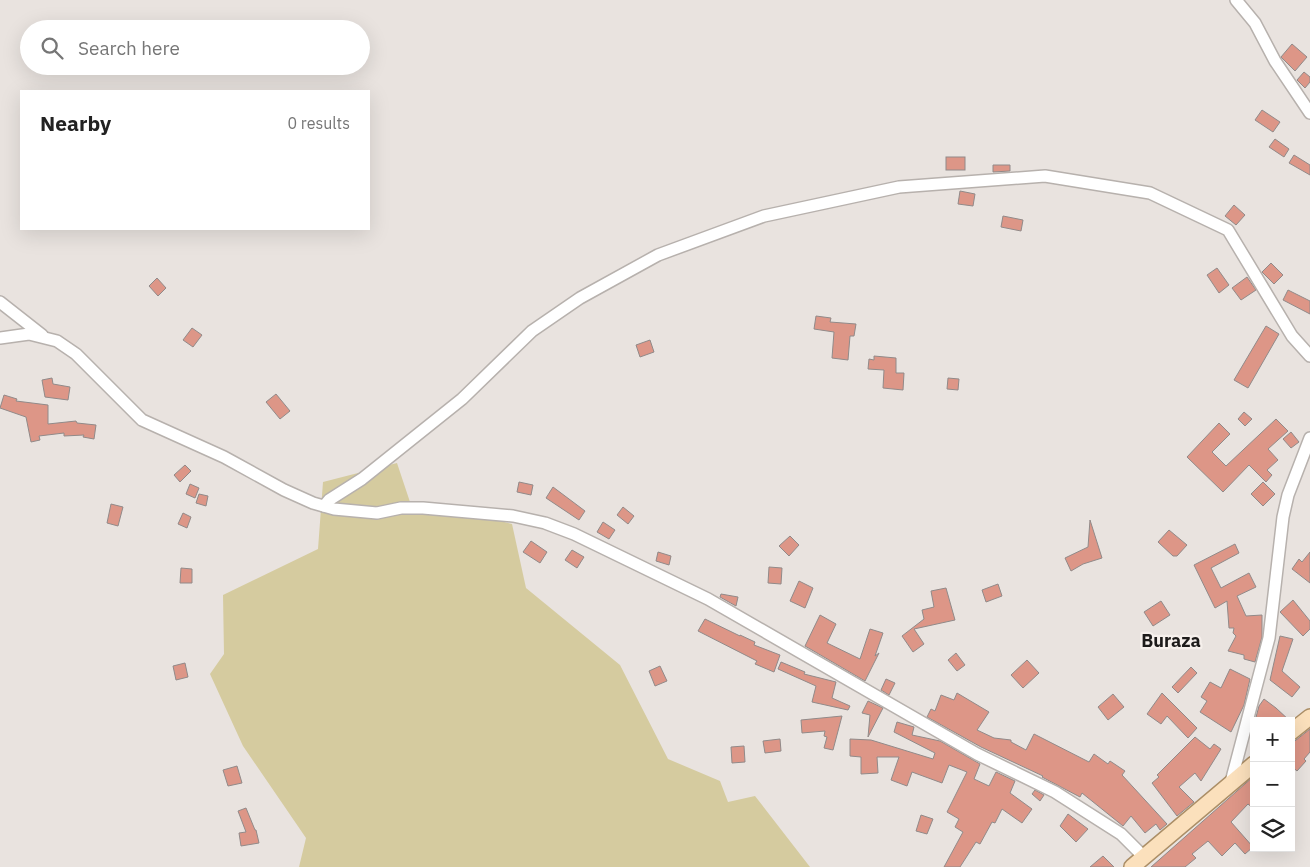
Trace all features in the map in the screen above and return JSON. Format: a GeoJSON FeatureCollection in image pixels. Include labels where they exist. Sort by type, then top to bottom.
{"type":"FeatureCollection","features":[{"type":"Feature","properties":{"kind":"main road"},"geometry":{"type":"LineString","coordinates":[[1295,729],[1310,717]]}},
{"type":"Feature","properties":{"kind":"main road"},"geometry":{"type":"LineString","coordinates":[[1132,867],[1250,767]]}},
{"type":"Feature","properties":{"kind":"street"},"geometry":{"type":"LineString","coordinates":[[1236,0],[1255,24],[1275,61],[1310,113]]}},
{"type":"Feature","properties":{"kind":"street"},"geometry":{"type":"LineString","coordinates":[[324,506],[329,500],[362,479],[462,399],[532,331],[580,298],[658,255],[764,216],[899,187],[1045,176],[1150,194],[1228,230],[1292,336],[1310,356]]}},
{"type":"Feature","properties":{"kind":"street"},"geometry":{"type":"LineString","coordinates":[[0,302],[44,336]]}},
{"type":"Feature","properties":{"kind":"street"},"geometry":{"type":"LineString","coordinates":[[0,338],[28,334],[44,336],[57,341],[76,354],[142,420],[224,458],[284,490],[324,506],[334,509],[377,513],[401,508],[423,508],[513,516],[544,523],[574,534],[708,599],[977,754],[1055,792],[1121,834],[1144,857]]}},
{"type":"Feature","properties":{"kind":"street"},"geometry":{"type":"LineString","coordinates":[[1231,782],[1269,638],[1283,518],[1288,495],[1310,438]]}},
{"type":"Feature","properties":{"kind":"shaded area"},"geometry":{"type":"Polygon","coordinates":[[[397,463],[414,514],[489,518],[512,524],[526,588],[620,665],[668,759],[720,781],[728,802],[755,796],[810,867],[299,867],[306,838],[243,746],[210,674],[224,654],[223,595],[318,549],[323,482],[397,463]]]}},
{"type":"Feature","properties":{"kind":"building"},"geometry":{"type":"Polygon","coordinates":[[[1292,44],[1307,57],[1295,71],[1281,57],[1292,44]]]}},
{"type":"Feature","properties":{"kind":"building"},"geometry":{"type":"Polygon","coordinates":[[[1304,72],[1310,77],[1310,82],[1305,88],[1297,80],[1304,72]]]}},
{"type":"Feature","properties":{"kind":"building"},"geometry":{"type":"Polygon","coordinates":[[[1262,110],[1280,122],[1273,132],[1255,120],[1262,110]]]}},
{"type":"Feature","properties":{"kind":"building"},"geometry":{"type":"Polygon","coordinates":[[[1275,139],[1289,149],[1284,157],[1269,147],[1275,139]]]}},
{"type":"Feature","properties":{"kind":"building"},"geometry":{"type":"Polygon","coordinates":[[[1294,155],[1310,165],[1310,175],[1289,163],[1294,155]]]}},
{"type":"Feature","properties":{"kind":"building"},"geometry":{"type":"Polygon","coordinates":[[[946,157],[965,157],[965,170],[946,170],[946,157]]]}},
{"type":"Feature","properties":{"kind":"building"},"geometry":{"type":"Polygon","coordinates":[[[993,165],[1010,165],[1010,171],[993,172],[993,165]]]}},
{"type":"Feature","properties":{"kind":"building"},"geometry":{"type":"Polygon","coordinates":[[[960,191],[975,194],[973,206],[958,204],[960,191]]]}},
{"type":"Feature","properties":{"kind":"building"},"geometry":{"type":"Polygon","coordinates":[[[1234,205],[1245,215],[1236,225],[1225,216],[1234,205]]]}},
{"type":"Feature","properties":{"kind":"building"},"geometry":{"type":"Polygon","coordinates":[[[1003,216],[1023,220],[1021,231],[1001,227],[1003,216]]]}},
{"type":"Feature","properties":{"kind":"building"},"geometry":{"type":"Polygon","coordinates":[[[1271,263],[1283,275],[1274,284],[1262,272],[1271,263]]]}},
{"type":"Feature","properties":{"kind":"building"},"geometry":{"type":"Polygon","coordinates":[[[1217,268],[1229,285],[1219,293],[1207,275],[1217,268]]]}},
{"type":"Feature","properties":{"kind":"building"},"geometry":{"type":"Polygon","coordinates":[[[1247,277],[1256,290],[1241,300],[1232,288],[1247,277]]]}},
{"type":"Feature","properties":{"kind":"building"},"geometry":{"type":"Polygon","coordinates":[[[157,278],[166,288],[158,296],[149,286],[157,278]]]}},
{"type":"Feature","properties":{"kind":"building"},"geometry":{"type":"Polygon","coordinates":[[[1288,290],[1310,301],[1310,314],[1283,300],[1288,290]]]}},
{"type":"Feature","properties":{"kind":"building"},"geometry":{"type":"Polygon","coordinates":[[[816,316],[831,318],[830,322],[856,324],[854,336],[850,336],[848,360],[832,358],[834,332],[814,329],[816,316]]]}},
{"type":"Feature","properties":{"kind":"building"},"geometry":{"type":"Polygon","coordinates":[[[1266,326],[1279,334],[1248,388],[1234,380],[1266,326]]]}},
{"type":"Feature","properties":{"kind":"building"},"geometry":{"type":"Polygon","coordinates":[[[192,328],[202,335],[193,347],[183,340],[192,328]]]}},
{"type":"Feature","properties":{"kind":"building"},"geometry":{"type":"Polygon","coordinates":[[[650,340],[654,352],[640,357],[636,345],[650,340]]]}},
{"type":"Feature","properties":{"kind":"building"},"geometry":{"type":"Polygon","coordinates":[[[874,356],[896,358],[896,373],[904,373],[903,390],[883,388],[884,370],[868,369],[869,359],[874,360],[874,356]]]}},
{"type":"Feature","properties":{"kind":"building"},"geometry":{"type":"Polygon","coordinates":[[[52,378],[53,384],[70,387],[68,400],[45,397],[42,380],[52,378]]]}},
{"type":"Feature","properties":{"kind":"building"},"geometry":{"type":"Polygon","coordinates":[[[948,378],[959,379],[958,390],[947,389],[948,378]]]}},
{"type":"Feature","properties":{"kind":"building"},"geometry":{"type":"Polygon","coordinates":[[[276,394],[290,411],[280,419],[266,402],[276,394]]]}},
{"type":"Feature","properties":{"kind":"building"},"geometry":{"type":"Polygon","coordinates":[[[4,395],[17,399],[16,401],[48,405],[48,424],[76,421],[77,423],[96,425],[94,439],[83,437],[84,435],[64,436],[64,433],[39,436],[40,440],[31,442],[26,417],[0,408],[4,395]]]}},
{"type":"Feature","properties":{"kind":"building"},"geometry":{"type":"Polygon","coordinates":[[[1244,412],[1252,419],[1245,426],[1238,419],[1244,412]]]}},
{"type":"Feature","properties":{"kind":"building"},"geometry":{"type":"Polygon","coordinates":[[[1276,419],[1288,431],[1268,449],[1278,460],[1267,470],[1272,475],[1266,482],[1249,465],[1223,492],[1187,457],[1219,423],[1230,434],[1212,452],[1226,466],[1276,419]]]}},
{"type":"Feature","properties":{"kind":"building"},"geometry":{"type":"Polygon","coordinates":[[[1291,432],[1299,442],[1291,448],[1283,439],[1291,432]]]}},
{"type":"Feature","properties":{"kind":"building"},"geometry":{"type":"Polygon","coordinates":[[[185,465],[191,471],[180,482],[174,475],[185,465]]]}},
{"type":"Feature","properties":{"kind":"building"},"geometry":{"type":"Polygon","coordinates":[[[519,482],[533,485],[531,495],[517,492],[519,482]]]}},
{"type":"Feature","properties":{"kind":"building"},"geometry":{"type":"Polygon","coordinates":[[[1263,482],[1275,494],[1263,506],[1251,494],[1263,482]]]}},
{"type":"Feature","properties":{"kind":"building"},"geometry":{"type":"Polygon","coordinates":[[[190,484],[199,488],[195,498],[186,494],[190,484]]]}},
{"type":"Feature","properties":{"kind":"building"},"geometry":{"type":"Polygon","coordinates":[[[553,487],[585,511],[579,520],[546,498],[553,487]]]}},
{"type":"Feature","properties":{"kind":"building"},"geometry":{"type":"Polygon","coordinates":[[[199,494],[208,496],[206,506],[196,503],[199,494]]]}},
{"type":"Feature","properties":{"kind":"building"},"geometry":{"type":"Polygon","coordinates":[[[111,504],[123,507],[118,526],[107,523],[111,504]]]}},
{"type":"Feature","properties":{"kind":"building"},"geometry":{"type":"Polygon","coordinates":[[[623,507],[634,516],[628,524],[617,515],[623,507]]]}},
{"type":"Feature","properties":{"kind":"building"},"geometry":{"type":"Polygon","coordinates":[[[183,513],[191,517],[187,528],[178,524],[183,513]]]}},
{"type":"Feature","properties":{"kind":"building"},"geometry":{"type":"Polygon","coordinates":[[[1090,520],[1102,558],[1083,564],[1071,571],[1065,558],[1088,547],[1090,520]]]}},
{"type":"Feature","properties":{"kind":"building"},"geometry":{"type":"Polygon","coordinates":[[[603,522],[615,530],[609,539],[597,532],[603,522]]]}},
{"type":"Feature","properties":{"kind":"building"},"geometry":{"type":"Polygon","coordinates":[[[1169,530],[1187,545],[1177,556],[1173,556],[1158,542],[1169,530]]]}},
{"type":"Feature","properties":{"kind":"building"},"geometry":{"type":"Polygon","coordinates":[[[790,536],[799,545],[789,556],[779,546],[790,536]]]}},
{"type":"Feature","properties":{"kind":"building"},"geometry":{"type":"Polygon","coordinates":[[[531,541],[547,552],[540,563],[523,552],[531,541]]]}},
{"type":"Feature","properties":{"kind":"building"},"geometry":{"type":"Polygon","coordinates":[[[1235,544],[1239,553],[1211,568],[1221,588],[1249,573],[1256,587],[1237,596],[1246,616],[1262,615],[1262,637],[1255,662],[1244,659],[1244,655],[1228,651],[1236,636],[1233,633],[1234,628],[1229,628],[1227,601],[1215,608],[1194,565],[1235,544]]]}},
{"type":"Feature","properties":{"kind":"building"},"geometry":{"type":"Polygon","coordinates":[[[572,550],[584,557],[577,568],[565,560],[572,550]]]}},
{"type":"Feature","properties":{"kind":"building"},"geometry":{"type":"Polygon","coordinates":[[[658,552],[671,556],[669,565],[656,561],[658,552]]]}},
{"type":"Feature","properties":{"kind":"building"},"geometry":{"type":"Polygon","coordinates":[[[1310,552],[1310,583],[1292,569],[1299,559],[1302,562],[1310,552]]]}},
{"type":"Feature","properties":{"kind":"building"},"geometry":{"type":"Polygon","coordinates":[[[769,567],[782,568],[781,584],[768,583],[769,567]]]}},
{"type":"Feature","properties":{"kind":"building"},"geometry":{"type":"Polygon","coordinates":[[[181,568],[192,569],[192,583],[180,583],[181,568]]]}},
{"type":"Feature","properties":{"kind":"building"},"geometry":{"type":"Polygon","coordinates":[[[799,581],[813,588],[805,608],[790,601],[799,581]]]}},
{"type":"Feature","properties":{"kind":"building"},"geometry":{"type":"Polygon","coordinates":[[[998,584],[1002,596],[986,602],[982,590],[998,584]]]}},
{"type":"Feature","properties":{"kind":"building"},"geometry":{"type":"Polygon","coordinates":[[[946,588],[955,620],[914,629],[924,644],[913,652],[902,636],[924,619],[922,610],[934,607],[931,591],[946,588]]]}},
{"type":"Feature","properties":{"kind":"building"},"geometry":{"type":"Polygon","coordinates":[[[721,594],[738,597],[736,606],[720,597],[721,594]]]}},
{"type":"Feature","properties":{"kind":"building"},"geometry":{"type":"Polygon","coordinates":[[[1293,600],[1310,621],[1310,629],[1303,636],[1280,612],[1293,600]]]}},
{"type":"Feature","properties":{"kind":"building"},"geometry":{"type":"Polygon","coordinates":[[[1161,601],[1170,615],[1153,626],[1144,612],[1161,601]]]}},
{"type":"Feature","properties":{"kind":"building"},"geometry":{"type":"Polygon","coordinates":[[[820,615],[836,624],[827,643],[860,659],[870,629],[883,633],[875,656],[879,653],[865,681],[805,646],[820,615]]]}},
{"type":"Feature","properties":{"kind":"building"},"geometry":{"type":"Polygon","coordinates":[[[705,619],[755,642],[754,645],[780,655],[774,672],[755,664],[757,661],[698,631],[705,619]]]}},
{"type":"Feature","properties":{"kind":"building"},"geometry":{"type":"Polygon","coordinates":[[[1280,636],[1293,639],[1282,671],[1300,687],[1292,697],[1270,680],[1280,636]]]}},
{"type":"Feature","properties":{"kind":"building"},"geometry":{"type":"Polygon","coordinates":[[[956,653],[965,665],[957,671],[948,660],[956,653]]]}},
{"type":"Feature","properties":{"kind":"building"},"geometry":{"type":"Polygon","coordinates":[[[1027,660],[1039,673],[1023,688],[1011,675],[1027,660]]]}},
{"type":"Feature","properties":{"kind":"building"},"geometry":{"type":"Polygon","coordinates":[[[781,662],[805,672],[804,674],[836,682],[832,698],[850,706],[848,710],[812,702],[816,686],[778,669],[781,662]]]}},
{"type":"Feature","properties":{"kind":"building"},"geometry":{"type":"Polygon","coordinates":[[[185,663],[188,677],[176,680],[173,666],[185,663]]]}},
{"type":"Feature","properties":{"kind":"building"},"geometry":{"type":"Polygon","coordinates":[[[660,666],[667,681],[655,686],[649,671],[660,666]]]}},
{"type":"Feature","properties":{"kind":"building"},"geometry":{"type":"Polygon","coordinates":[[[1191,667],[1197,673],[1178,693],[1172,687],[1191,667]]]}},
{"type":"Feature","properties":{"kind":"building"},"geometry":{"type":"Polygon","coordinates":[[[1230,669],[1250,679],[1244,705],[1231,732],[1200,712],[1207,701],[1201,697],[1210,682],[1221,688],[1230,669]]]}},
{"type":"Feature","properties":{"kind":"building"},"geometry":{"type":"Polygon","coordinates":[[[886,679],[895,683],[889,695],[881,690],[886,679]]]}},
{"type":"Feature","properties":{"kind":"building"},"geometry":{"type":"Polygon","coordinates":[[[957,693],[989,712],[977,730],[994,738],[1011,740],[1011,742],[1026,750],[1034,734],[1089,762],[1094,754],[1108,764],[1110,761],[1125,771],[1122,775],[1167,824],[1160,830],[1156,824],[1145,833],[1131,816],[1123,826],[1082,793],[1080,797],[1043,776],[981,747],[927,717],[931,709],[935,711],[941,695],[954,700],[957,693]]]}},
{"type":"Feature","properties":{"kind":"building"},"geometry":{"type":"Polygon","coordinates":[[[1162,693],[1197,728],[1188,738],[1167,716],[1161,724],[1147,714],[1162,693]]]}},
{"type":"Feature","properties":{"kind":"building"},"geometry":{"type":"Polygon","coordinates":[[[1113,694],[1124,707],[1108,720],[1098,707],[1113,694]]]}},
{"type":"Feature","properties":{"kind":"building"},"geometry":{"type":"Polygon","coordinates":[[[1264,699],[1286,717],[1256,717],[1259,706],[1264,699]]]}},
{"type":"Feature","properties":{"kind":"building"},"geometry":{"type":"Polygon","coordinates":[[[868,701],[883,708],[868,737],[870,715],[862,713],[868,701]]]}},
{"type":"Feature","properties":{"kind":"building"},"geometry":{"type":"Polygon","coordinates":[[[842,716],[833,750],[824,748],[827,737],[824,736],[825,731],[802,733],[801,720],[842,716]]]}},
{"type":"Feature","properties":{"kind":"building"},"geometry":{"type":"Polygon","coordinates":[[[897,722],[914,727],[912,735],[940,741],[980,764],[974,779],[989,786],[996,772],[1015,781],[1010,793],[1032,809],[1022,823],[1002,809],[995,823],[992,822],[980,844],[976,842],[960,867],[944,867],[963,832],[955,827],[959,819],[947,812],[967,772],[949,765],[942,783],[912,772],[907,786],[891,780],[899,757],[877,757],[878,773],[861,774],[861,757],[850,756],[850,739],[871,740],[933,759],[935,753],[894,732],[897,722]]]}},
{"type":"Feature","properties":{"kind":"building"},"geometry":{"type":"Polygon","coordinates":[[[1310,729],[1310,752],[1304,759],[1306,761],[1297,771],[1295,769],[1295,741],[1310,729]]]}},
{"type":"Feature","properties":{"kind":"building"},"geometry":{"type":"Polygon","coordinates":[[[1195,737],[1210,749],[1214,744],[1221,749],[1201,781],[1195,773],[1179,787],[1194,802],[1177,816],[1152,783],[1159,777],[1157,775],[1195,737]]]}},
{"type":"Feature","properties":{"kind":"building"},"geometry":{"type":"Polygon","coordinates":[[[780,739],[781,751],[765,753],[763,741],[780,739]]]}},
{"type":"Feature","properties":{"kind":"building"},"geometry":{"type":"Polygon","coordinates":[[[744,746],[745,762],[732,763],[731,747],[744,746]]]}},
{"type":"Feature","properties":{"kind":"building"},"geometry":{"type":"Polygon","coordinates":[[[237,766],[242,783],[228,786],[223,770],[237,766]]]}},
{"type":"Feature","properties":{"kind":"building"},"geometry":{"type":"Polygon","coordinates":[[[1250,780],[1250,806],[1248,804],[1231,822],[1250,844],[1250,850],[1245,854],[1235,843],[1222,856],[1208,841],[1192,854],[1196,858],[1185,867],[1151,867],[1250,780]]]}},
{"type":"Feature","properties":{"kind":"building"},"geometry":{"type":"Polygon","coordinates":[[[1035,790],[1044,795],[1040,801],[1032,794],[1035,790]]]}},
{"type":"Feature","properties":{"kind":"building"},"geometry":{"type":"Polygon","coordinates":[[[246,808],[256,830],[259,843],[241,846],[239,833],[246,832],[238,811],[246,808]]]}},
{"type":"Feature","properties":{"kind":"building"},"geometry":{"type":"Polygon","coordinates":[[[1068,814],[1088,829],[1076,842],[1060,826],[1068,814]]]}},
{"type":"Feature","properties":{"kind":"building"},"geometry":{"type":"Polygon","coordinates":[[[921,815],[933,819],[927,834],[916,831],[921,815]]]}},
{"type":"Feature","properties":{"kind":"building"},"geometry":{"type":"Polygon","coordinates":[[[1103,856],[1114,867],[1090,867],[1103,856]]]}},
{"type":"Feature","properties":{"kind":"district","name":"Buraza"},"geometry":{"type":"Point","coordinates":[1171,641]}}]}
